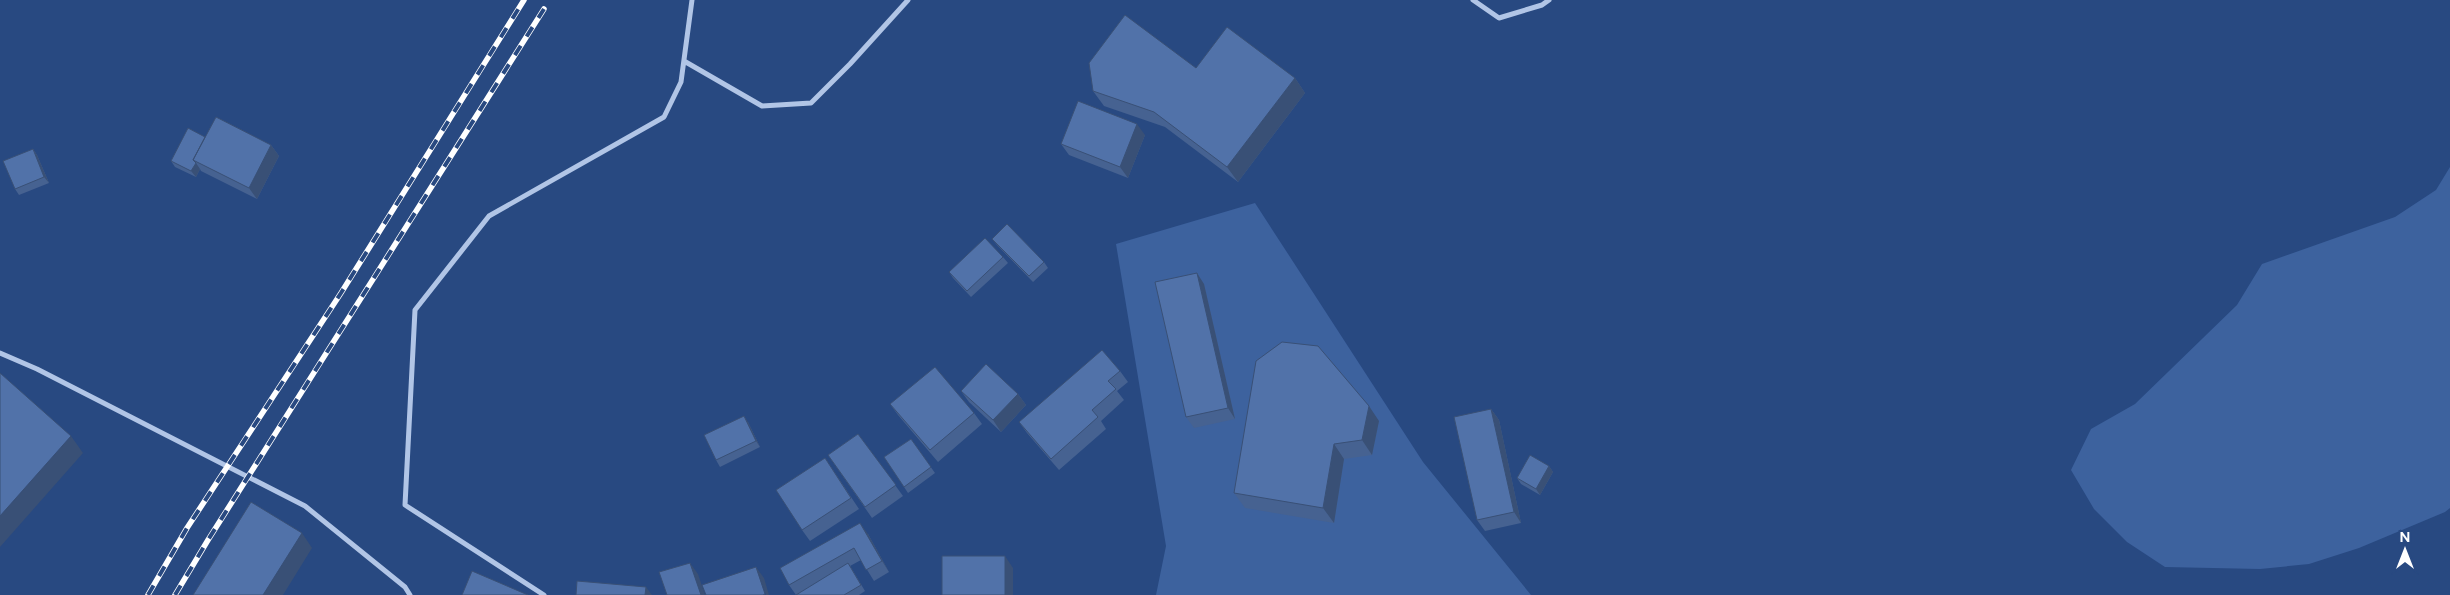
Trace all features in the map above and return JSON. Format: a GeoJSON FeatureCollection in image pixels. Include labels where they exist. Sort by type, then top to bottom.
{"type":"FeatureCollection","features":[{"type":"Feature","properties":{"kind":"street"},"geometry":{"type":"LineString","coordinates":[[544,595],[406,505],[415,310],[489,216],[664,118],[681,82],[692,0]]}},
{"type":"Feature","properties":{"kind":"street"},"geometry":{"type":"LineString","coordinates":[[684,61],[762,106],[811,103],[850,64],[908,0]]}},
{"type":"Feature","properties":{"kind":"street"},"geometry":{"type":"LineString","coordinates":[[1474,0],[1499,18],[1542,5],[1549,0]]}},
{"type":"Feature","properties":{"kind":"street"},"geometry":{"type":"LineString","coordinates":[[0,353],[37,369],[306,506],[406,587],[410,595]]}},
{"type":"Feature","properties":{"kind":"shaded area"},"geometry":{"type":"Polygon","coordinates":[[[2450,167],[2450,508],[2445,512],[2359,548],[2309,564],[2260,569],[2165,567],[2127,542],[2094,509],[2071,470],[2091,429],[2135,404],[2237,305],[2262,264],[2395,217],[2436,190],[2450,167]]]}},
{"type":"Feature","properties":{"kind":"shaded area"},"geometry":{"type":"Polygon","coordinates":[[[1255,203],[1423,462],[1531,595],[1156,595],[1166,546],[1116,244],[1255,203]]]}},
{"type":"Feature","properties":{"kind":"building"},"geometry":{"type":"Polygon","coordinates":[[[1125,15],[1196,68],[1227,27],[1295,78],[1227,167],[1154,112],[1093,91],[1089,63],[1125,15]]]}},
{"type":"Feature","properties":{"kind":"building"},"geometry":{"type":"Polygon","coordinates":[[[1078,101],[1137,124],[1120,167],[1061,144],[1078,101]]]}},
{"type":"Feature","properties":{"kind":"building"},"geometry":{"type":"Polygon","coordinates":[[[216,117],[271,145],[249,188],[193,160],[216,117]]]}},
{"type":"Feature","properties":{"kind":"building"},"geometry":{"type":"Polygon","coordinates":[[[188,128],[205,137],[193,160],[196,163],[191,171],[171,161],[188,128]]]}},
{"type":"Feature","properties":{"kind":"building"},"geometry":{"type":"Polygon","coordinates":[[[33,149],[44,177],[15,189],[3,161],[33,149]]]}},
{"type":"Feature","properties":{"kind":"building"},"geometry":{"type":"Polygon","coordinates":[[[1007,224],[1044,262],[1029,276],[992,239],[1007,224]]]}},
{"type":"Feature","properties":{"kind":"building"},"geometry":{"type":"Polygon","coordinates":[[[985,238],[1003,257],[967,291],[949,272],[985,238]]]}},
{"type":"Feature","properties":{"kind":"building"},"geometry":{"type":"Polygon","coordinates":[[[1197,273],[1228,408],[1186,417],[1155,282],[1197,273]]]}},
{"type":"Feature","properties":{"kind":"building"},"geometry":{"type":"Polygon","coordinates":[[[1282,342],[1318,346],[1369,406],[1362,440],[1334,444],[1323,508],[1234,493],[1256,361],[1282,342]]]}},
{"type":"Feature","properties":{"kind":"building"},"geometry":{"type":"Polygon","coordinates":[[[1102,350],[1120,371],[1108,381],[1116,389],[1092,410],[1098,417],[1051,459],[1019,422],[1102,350]]]}},
{"type":"Feature","properties":{"kind":"building"},"geometry":{"type":"Polygon","coordinates":[[[986,364],[1018,394],[993,420],[961,391],[986,364]]]}},
{"type":"Feature","properties":{"kind":"building"},"geometry":{"type":"Polygon","coordinates":[[[935,367],[974,413],[930,450],[890,404],[935,367]]]}},
{"type":"Feature","properties":{"kind":"building"},"geometry":{"type":"Polygon","coordinates":[[[0,373],[71,436],[0,516],[0,373]]]}},
{"type":"Feature","properties":{"kind":"building"},"geometry":{"type":"Polygon","coordinates":[[[1491,409],[1514,512],[1477,520],[1454,417],[1491,409]]]}},
{"type":"Feature","properties":{"kind":"building"},"geometry":{"type":"Polygon","coordinates":[[[744,416],[756,441],[716,460],[704,435],[744,416]]]}},
{"type":"Feature","properties":{"kind":"building"},"geometry":{"type":"Polygon","coordinates":[[[858,434],[896,485],[865,507],[828,455],[858,434]]]}},
{"type":"Feature","properties":{"kind":"building"},"geometry":{"type":"Polygon","coordinates":[[[911,439],[931,467],[904,487],[884,457],[911,439]]]}},
{"type":"Feature","properties":{"kind":"building"},"geometry":{"type":"Polygon","coordinates":[[[1530,455],[1549,466],[1536,489],[1517,478],[1530,455]]]}},
{"type":"Feature","properties":{"kind":"building"},"geometry":{"type":"Polygon","coordinates":[[[825,458],[851,498],[802,530],[776,490],[825,458]]]}},
{"type":"Feature","properties":{"kind":"building"},"geometry":{"type":"Polygon","coordinates":[[[251,502],[302,533],[263,595],[193,595],[251,502]]]}},
{"type":"Feature","properties":{"kind":"building"},"geometry":{"type":"Polygon","coordinates":[[[860,523],[882,561],[866,570],[854,548],[789,585],[780,568],[860,523]]]}},
{"type":"Feature","properties":{"kind":"building"},"geometry":{"type":"Polygon","coordinates":[[[942,556],[1005,556],[1005,595],[942,595],[942,556]]]}},
{"type":"Feature","properties":{"kind":"building"},"geometry":{"type":"Polygon","coordinates":[[[690,563],[701,595],[667,595],[659,572],[690,563]]]}},
{"type":"Feature","properties":{"kind":"building"},"geometry":{"type":"Polygon","coordinates":[[[848,563],[861,585],[844,595],[796,595],[848,563]]]}},
{"type":"Feature","properties":{"kind":"building"},"geometry":{"type":"Polygon","coordinates":[[[756,567],[765,594],[706,595],[702,585],[756,567]]]}},
{"type":"Feature","properties":{"kind":"building"},"geometry":{"type":"Polygon","coordinates":[[[472,571],[528,595],[462,595],[472,571]]]}},
{"type":"Feature","properties":{"kind":"building"},"geometry":{"type":"Polygon","coordinates":[[[577,581],[646,587],[645,595],[576,595],[577,581]]]}},
{"type":"Feature","properties":{"kind":"railway"},"geometry":{"type":"LineString","coordinates":[[148,595],[187,528],[341,293],[524,0]]}},
{"type":"Feature","properties":{"kind":"railway"},"geometry":{"type":"LineString","coordinates":[[175,595],[544,9]]}}]}
